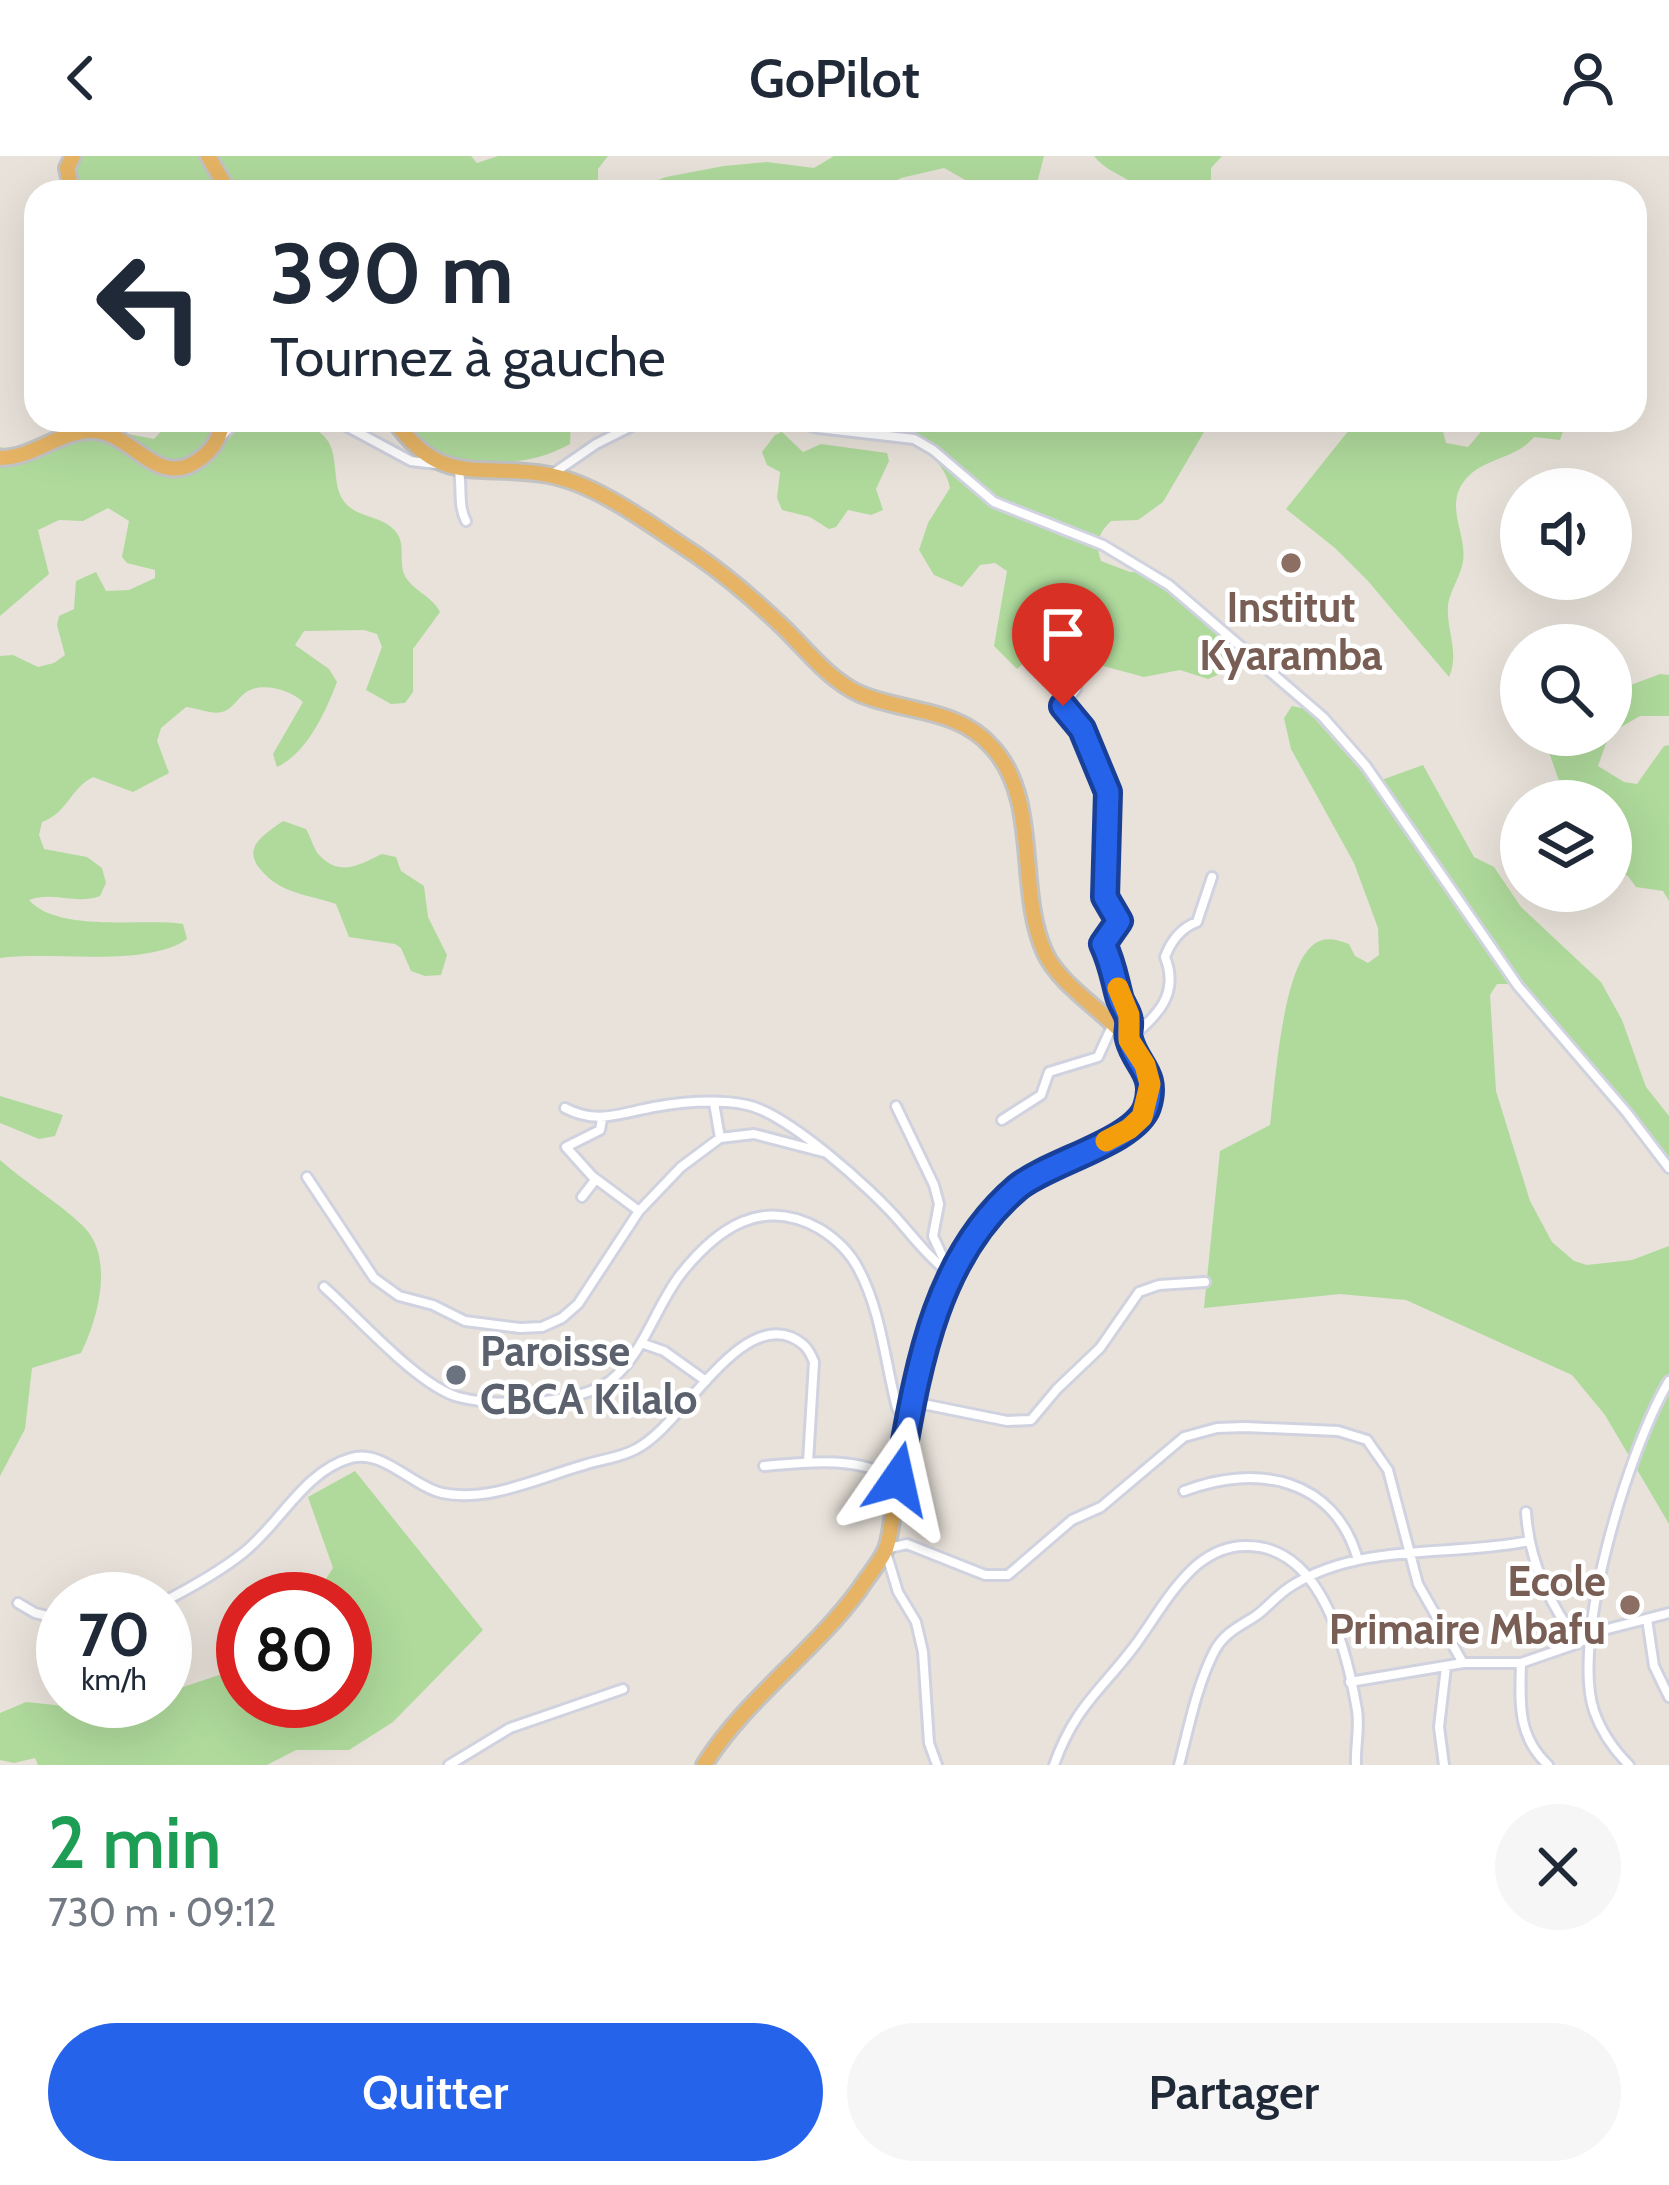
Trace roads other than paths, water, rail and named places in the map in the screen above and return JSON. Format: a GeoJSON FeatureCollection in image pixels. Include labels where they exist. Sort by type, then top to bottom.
{"type":"FeatureCollection","features":[{"type":"Feature","properties":{"kind":"highway"},"geometry":{"type":"LineString","coordinates":[[0,458],[25,455],[83,432]]}},
{"type":"Feature","properties":{"kind":"highway"},"geometry":{"type":"LineString","coordinates":[[98,432],[162,467],[189,467],[212,450],[219,432]]}},
{"type":"Feature","properties":{"kind":"highway"},"geometry":{"type":"LineString","coordinates":[[402,432],[413,447],[459,471],[549,476],[591,490],[696,555],[765,610],[831,676],[854,691],[939,714],[973,730],[994,748],[1010,774],[1018,802],[1044,950],[1063,982],[1129,1040],[1145,1065],[1150,1084],[1142,1117],[1129,1129],[1060,1161],[1020,1186],[968,1244],[934,1312],[886,1549],[838,1618],[726,1730],[704,1765]]}},
{"type":"Feature","properties":{"kind":"street"},"geometry":{"type":"LineString","coordinates":[[212,450],[227,432]]}},
{"type":"Feature","properties":{"kind":"street"},"geometry":{"type":"LineString","coordinates":[[358,432],[411,460],[438,464]]}},
{"type":"Feature","properties":{"kind":"street"},"geometry":{"type":"LineString","coordinates":[[549,476],[620,432]]}},
{"type":"Feature","properties":{"kind":"street"},"geometry":{"type":"LineString","coordinates":[[850,432],[914,440],[933,449],[994,502],[1103,545],[1169,585],[1323,717],[1366,766],[1518,986],[1669,1168]]}},
{"type":"Feature","properties":{"kind":"street"},"geometry":{"type":"LineString","coordinates":[[459,471],[459,509],[466,521]]}},
{"type":"Feature","properties":{"kind":"street"},"geometry":{"type":"LineString","coordinates":[[1082,659],[1076,688],[1063,706],[1082,729],[1108,792],[1105,897],[1119,921],[1103,944],[1129,1015],[1129,1040]]}},
{"type":"Feature","properties":{"kind":"street"},"geometry":{"type":"LineString","coordinates":[[1129,1040],[1167,1000],[1172,974],[1165,957],[1170,944],[1201,915],[1212,877]]}},
{"type":"Feature","properties":{"kind":"street"},"geometry":{"type":"LineString","coordinates":[[1002,1120],[1041,1095],[1049,1072],[1098,1057],[1114,1023]]}},
{"type":"Feature","properties":{"kind":"street"},"geometry":{"type":"LineString","coordinates":[[565,1108],[602,1119],[650,1108],[714,1102],[752,1105],[772,1113],[823,1152],[951,1275]]}},
{"type":"Feature","properties":{"kind":"street"},"geometry":{"type":"LineString","coordinates":[[714,1102],[720,1138]]}},
{"type":"Feature","properties":{"kind":"street"},"geometry":{"type":"LineString","coordinates":[[896,1106],[934,1185],[939,1204],[933,1236],[951,1275]]}},
{"type":"Feature","properties":{"kind":"street"},"geometry":{"type":"LineString","coordinates":[[602,1119],[600,1130],[566,1147],[596,1179],[639,1210]]}},
{"type":"Feature","properties":{"kind":"street"},"geometry":{"type":"LineString","coordinates":[[307,1177],[374,1278],[399,1296],[492,1326],[542,1327],[578,1304],[639,1210],[681,1167],[720,1138],[754,1134],[823,1152]]}},
{"type":"Feature","properties":{"kind":"street"},"geometry":{"type":"LineString","coordinates":[[905,1158],[920,1162]]}},
{"type":"Feature","properties":{"kind":"street"},"geometry":{"type":"LineString","coordinates":[[582,1197],[596,1179]]}},
{"type":"Feature","properties":{"kind":"street"},"geometry":{"type":"LineString","coordinates":[[324,1287],[391,1351],[435,1385],[460,1397],[543,1401],[578,1396],[611,1379],[640,1343],[677,1279],[714,1238],[762,1215],[793,1217],[833,1237],[859,1269],[873,1303],[897,1408],[908,1423]]}},
{"type":"Feature","properties":{"kind":"street"},"geometry":{"type":"LineString","coordinates":[[913,1402],[1007,1421],[1030,1420],[1100,1348],[1139,1292],[1160,1285],[1204,1282]]}},
{"type":"Feature","properties":{"kind":"street"},"geometry":{"type":"LineString","coordinates":[[192,1585],[244,1553],[318,1473],[354,1456],[372,1458],[438,1492],[455,1495],[509,1487],[639,1448],[681,1413],[746,1342],[763,1334],[781,1334],[809,1348],[815,1389],[808,1462]]}},
{"type":"Feature","properties":{"kind":"street"},"geometry":{"type":"LineString","coordinates":[[640,1343],[664,1351],[706,1381]]}},
{"type":"Feature","properties":{"kind":"street"},"geometry":{"type":"LineString","coordinates":[[1629,1765],[1606,1737],[1593,1708],[1592,1633],[1597,1586],[1616,1516],[1669,1381]]}},
{"type":"Feature","properties":{"kind":"street"},"geometry":{"type":"LineString","coordinates":[[937,1765],[929,1743],[923,1652],[916,1622],[898,1592],[886,1549],[907,1544],[985,1575],[1008,1575],[1072,1520],[1101,1507],[1184,1436],[1216,1428],[1338,1431],[1366,1440],[1388,1470],[1429,1608],[1451,1636],[1463,1663]]}},
{"type":"Feature","properties":{"kind":"street"},"geometry":{"type":"LineString","coordinates":[[764,1466],[808,1462],[876,1467],[898,1479]]}},
{"type":"Feature","properties":{"kind":"street"},"geometry":{"type":"LineString","coordinates":[[1184,1492],[1206,1483],[1262,1479],[1312,1494],[1338,1514],[1351,1533],[1358,1560]]}},
{"type":"Feature","properties":{"kind":"street"},"geometry":{"type":"LineString","coordinates":[[1526,1512],[1528,1540],[1541,1582],[1579,1643]]}},
{"type":"Feature","properties":{"kind":"street"},"geometry":{"type":"LineString","coordinates":[[1179,1765],[1218,1644],[1234,1627],[1309,1576],[1358,1560],[1484,1550],[1528,1540]]}},
{"type":"Feature","properties":{"kind":"street"},"geometry":{"type":"LineString","coordinates":[[1054,1765],[1076,1716],[1095,1688],[1118,1667],[1197,1565],[1222,1550],[1244,1546],[1268,1548],[1289,1557],[1309,1576],[1325,1606],[1358,1715],[1356,1765]]}},
{"type":"Feature","properties":{"kind":"street"},"geometry":{"type":"LineString","coordinates":[[18,1603],[36,1613]]}},
{"type":"Feature","properties":{"kind":"street"},"geometry":{"type":"LineString","coordinates":[[1350,1682],[1463,1663],[1521,1663],[1579,1643],[1592,1633],[1669,1613]]}},
{"type":"Feature","properties":{"kind":"street"},"geometry":{"type":"LineString","coordinates":[[1646,1619],[1654,1666],[1669,1697]]}},
{"type":"Feature","properties":{"kind":"street"},"geometry":{"type":"LineString","coordinates":[[1521,1663],[1520,1714],[1525,1735],[1548,1765]]}},
{"type":"Feature","properties":{"kind":"street"},"geometry":{"type":"LineString","coordinates":[[1444,1765],[1439,1727],[1446,1667]]}},
{"type":"Feature","properties":{"kind":"street"},"geometry":{"type":"LineString","coordinates":[[449,1765],[511,1728],[623,1689]]}},
{"type":"Feature","properties":{"kind":"place","name":"Institut Kyaramba"},"geometry":{"type":"Point","coordinates":[1291,563]}},
{"type":"Feature","properties":{"kind":"place","name":"Paroisse CBCA Kilalo"},"geometry":{"type":"Point","coordinates":[456,1375]}},
{"type":"Feature","properties":{"kind":"place","name":"Ecole Primaire Mbafu"},"geometry":{"type":"Point","coordinates":[1630,1605]}}]}
